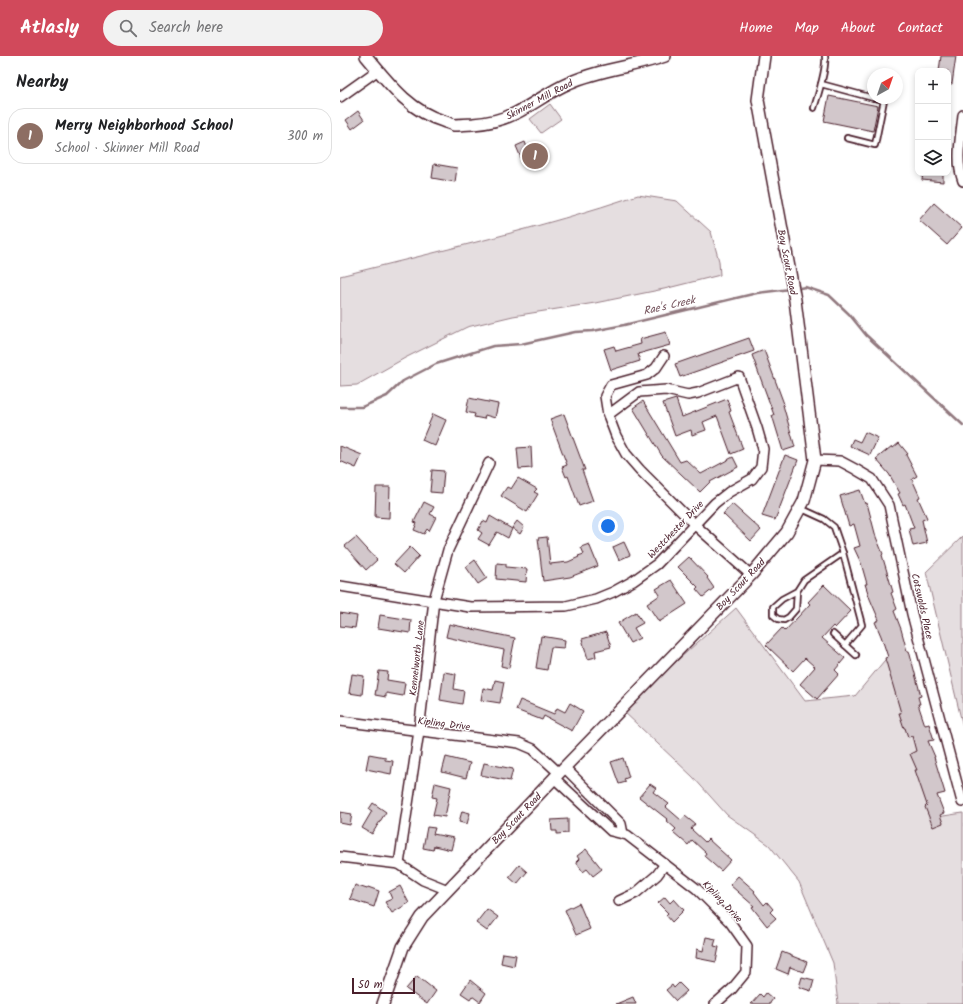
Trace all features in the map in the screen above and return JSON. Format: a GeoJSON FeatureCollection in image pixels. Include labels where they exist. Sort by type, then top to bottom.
{"type":"FeatureCollection","features":[{"type":"Feature","properties":{"kind":"street","name":"Skinner Mill Road"},"geometry":{"type":"LineString","coordinates":[[366,56],[397,93],[413,107],[432,118],[454,125],[500,120],[518,112],[570,82],[590,75],[623,68],[665,56]]}},
{"type":"Feature","properties":{"kind":"street","name":"Boy Scout Road"},"geometry":{"type":"LineString","coordinates":[[382,1004],[403,947],[422,917],[751,575],[787,532],[804,501],[815,460],[795,300],[758,100],[764,56]]}},
{"type":"Feature","properties":{"kind":"street"},"geometry":{"type":"LineString","coordinates":[[340,97],[378,70]]}},
{"type":"Feature","properties":{"kind":"street"},"geometry":{"type":"LineString","coordinates":[[963,115],[959,154],[960,172],[963,180]]}},
{"type":"Feature","properties":{"kind":"street"},"geometry":{"type":"LineString","coordinates":[[664,356],[656,368],[647,375],[611,384],[605,396],[608,415],[616,436],[626,454],[640,470],[696,525],[751,575]]}},
{"type":"Feature","properties":{"kind":"street","name":"Westchester Drive"},"geometry":{"type":"LineString","coordinates":[[340,586],[470,607],[566,606],[596,599],[633,581],[657,564],[696,525],[715,503],[752,479],[761,467],[763,449],[739,377],[698,393],[688,395],[666,390],[639,392],[608,415]]}},
{"type":"Feature","properties":{"kind":"street","name":"Cotswolds Place"},"geometry":{"type":"LineString","coordinates":[[815,460],[840,461],[861,472],[872,479],[889,505],[912,614],[962,802]]}},
{"type":"Feature","properties":{"kind":"street","name":"Kennelworth Lane"},"geometry":{"type":"LineString","coordinates":[[399,864],[419,731],[434,600],[448,550],[489,463]]}},
{"type":"Feature","properties":{"kind":"street","name":"Kipling Drive"},"geometry":{"type":"LineString","coordinates":[[340,721],[519,743],[533,749],[559,773],[621,824],[623,834]]}},
{"type":"Feature","properties":{"kind":"street","name":"Kipling Drive"},"geometry":{"type":"LineString","coordinates":[[559,773],[611,831],[627,835],[697,888],[730,922],[747,946],[746,972],[732,989],[715,1004]]}},
{"type":"Feature","properties":{"kind":"street"},"geometry":{"type":"LineString","coordinates":[[340,857],[399,864],[423,880],[448,890]]}},
{"type":"Feature","properties":{"kind":"street"},"geometry":{"type":"LineString","coordinates":[[619,901],[636,893],[658,874],[665,864]]}},
{"type":"Feature","properties":{"kind":"lane"},"geometry":{"type":"LineString","coordinates":[[814,108],[821,84],[826,56]]}},
{"type":"Feature","properties":{"kind":"lane"},"geometry":{"type":"LineString","coordinates":[[821,84],[867,96]]}},
{"type":"Feature","properties":{"kind":"lane"},"geometry":{"type":"LineString","coordinates":[[847,138],[875,145],[883,104]]}},
{"type":"Feature","properties":{"kind":"lane"},"geometry":{"type":"LineString","coordinates":[[800,508],[824,519],[834,527],[843,553],[862,625],[845,645]]}},
{"type":"Feature","properties":{"kind":"lane"},"geometry":{"type":"LineString","coordinates":[[797,591],[782,599],[773,607],[773,615],[778,619],[784,620],[789,617],[796,609],[797,591],[804,580],[843,553]]}},
{"type":"Feature","properties":{"kind":"lane"},"geometry":{"type":"LineString","coordinates":[[833,634],[856,655]]}},
{"type":"Feature","properties":{"kind":"shaded area"},"geometry":{"type":"Polygon","coordinates":[[[550,104],[561,119],[541,133],[530,119],[550,104]]]}},
{"type":"Feature","properties":{"kind":"shaded area"},"geometry":{"type":"Polygon","coordinates":[[[638,195],[677,201],[711,232],[719,261],[720,275],[664,289],[595,303],[513,316],[467,327],[405,358],[357,385],[340,386],[340,276],[527,229],[638,195]]]}},
{"type":"Feature","properties":{"kind":"shaded area"},"geometry":{"type":"Polygon","coordinates":[[[963,536],[963,727],[926,572],[963,536]]]}},
{"type":"Feature","properties":{"kind":"shaded area"},"geometry":{"type":"Polygon","coordinates":[[[736,608],[805,701],[855,696],[889,655],[937,817],[963,813],[963,1004],[837,1004],[833,963],[799,882],[769,845],[727,815],[693,777],[622,710],[736,608]]]}},
{"type":"Feature","properties":{"kind":"building"},"geometry":{"type":"Polygon","coordinates":[[[941,56],[956,56],[952,84],[951,68],[939,68],[941,56]]]}},
{"type":"Feature","properties":{"kind":"building"},"geometry":{"type":"Polygon","coordinates":[[[829,96],[878,106],[873,131],[824,121],[829,96]]]}},
{"type":"Feature","properties":{"kind":"building"},"geometry":{"type":"Polygon","coordinates":[[[358,111],[364,120],[352,129],[346,120],[358,111]]]}},
{"type":"Feature","properties":{"kind":"building"},"geometry":{"type":"Polygon","coordinates":[[[525,142],[528,150],[533,148],[538,159],[524,165],[516,146],[525,142]]]}},
{"type":"Feature","properties":{"kind":"building"},"geometry":{"type":"Polygon","coordinates":[[[434,164],[457,168],[455,182],[432,178],[434,164]]]}},
{"type":"Feature","properties":{"kind":"building"},"geometry":{"type":"Polygon","coordinates":[[[923,176],[943,176],[943,182],[922,180],[923,176]]]}},
{"type":"Feature","properties":{"kind":"building"},"geometry":{"type":"Polygon","coordinates":[[[934,203],[962,228],[947,245],[919,220],[934,203]]]}},
{"type":"Feature","properties":{"kind":"building"},"geometry":{"type":"Polygon","coordinates":[[[666,332],[670,345],[638,354],[640,361],[611,370],[604,349],[614,346],[616,351],[641,344],[640,339],[666,332]]]}},
{"type":"Feature","properties":{"kind":"building"},"geometry":{"type":"Polygon","coordinates":[[[749,338],[754,351],[680,377],[675,364],[749,338]]]}},
{"type":"Feature","properties":{"kind":"building"},"geometry":{"type":"Polygon","coordinates":[[[764,350],[784,404],[783,405],[795,447],[783,451],[772,415],[774,415],[752,355],[764,350]]]}},
{"type":"Feature","properties":{"kind":"building"},"geometry":{"type":"Polygon","coordinates":[[[469,398],[498,404],[495,418],[485,415],[484,419],[474,417],[475,414],[466,412],[469,398]]]}},
{"type":"Feature","properties":{"kind":"building"},"geometry":{"type":"Polygon","coordinates":[[[676,399],[682,417],[727,399],[731,411],[729,412],[743,449],[731,454],[717,416],[703,422],[706,430],[692,435],[691,430],[675,436],[663,403],[676,399]]]}},
{"type":"Feature","properties":{"kind":"building"},"geometry":{"type":"Polygon","coordinates":[[[643,401],[680,462],[686,460],[701,474],[733,457],[738,467],[710,482],[700,492],[662,456],[633,408],[643,401]]]}},
{"type":"Feature","properties":{"kind":"building"},"geometry":{"type":"Polygon","coordinates":[[[433,414],[446,420],[435,446],[422,440],[433,414]]]}},
{"type":"Feature","properties":{"kind":"building"},"geometry":{"type":"Polygon","coordinates":[[[564,414],[585,470],[582,470],[593,501],[579,506],[568,476],[566,477],[562,467],[567,465],[550,419],[564,414]]]}},
{"type":"Feature","properties":{"kind":"building"},"geometry":{"type":"Polygon","coordinates":[[[865,432],[878,438],[870,455],[850,446],[853,439],[860,442],[865,432]]]}},
{"type":"Feature","properties":{"kind":"building"},"geometry":{"type":"Polygon","coordinates":[[[899,443],[908,454],[906,455],[917,476],[912,479],[920,497],[918,498],[927,518],[922,520],[927,543],[913,546],[909,529],[914,528],[905,504],[903,505],[898,494],[900,493],[889,474],[876,459],[892,446],[893,448],[899,443]]]}},
{"type":"Feature","properties":{"kind":"building"},"geometry":{"type":"Polygon","coordinates":[[[340,446],[362,455],[356,468],[340,461],[340,446]]]}},
{"type":"Feature","properties":{"kind":"building"},"geometry":{"type":"Polygon","coordinates":[[[531,447],[532,468],[519,469],[517,448],[531,447]]]}},
{"type":"Feature","properties":{"kind":"building"},"geometry":{"type":"Polygon","coordinates":[[[785,455],[798,460],[775,520],[762,516],[785,455]]]}},
{"type":"Feature","properties":{"kind":"building"},"geometry":{"type":"Polygon","coordinates":[[[432,470],[444,471],[442,493],[430,492],[432,470]]]}},
{"type":"Feature","properties":{"kind":"building"},"geometry":{"type":"Polygon","coordinates":[[[518,478],[537,489],[534,492],[538,494],[527,512],[501,496],[507,487],[511,489],[518,478]]]}},
{"type":"Feature","properties":{"kind":"building"},"geometry":{"type":"Polygon","coordinates":[[[376,487],[390,487],[389,518],[375,517],[376,487]]]}},
{"type":"Feature","properties":{"kind":"building"},"geometry":{"type":"Polygon","coordinates":[[[860,490],[865,504],[867,503],[876,537],[883,554],[882,555],[893,592],[891,593],[897,609],[894,611],[907,651],[909,651],[921,696],[918,697],[920,704],[918,704],[925,725],[929,724],[934,740],[928,741],[935,757],[945,793],[937,795],[944,813],[940,815],[943,823],[933,827],[925,807],[927,805],[915,770],[917,770],[910,754],[916,751],[912,736],[908,737],[899,713],[901,713],[885,658],[888,657],[875,622],[879,620],[865,584],[867,584],[861,563],[854,548],[860,546],[854,524],[849,526],[840,496],[860,490]]]}},
{"type":"Feature","properties":{"kind":"building"},"geometry":{"type":"Polygon","coordinates":[[[424,502],[434,507],[430,514],[436,517],[429,531],[427,529],[424,534],[414,530],[417,523],[414,522],[424,502]]]}},
{"type":"Feature","properties":{"kind":"building"},"geometry":{"type":"Polygon","coordinates":[[[732,504],[761,530],[751,541],[723,514],[732,504]]]}},
{"type":"Feature","properties":{"kind":"building"},"geometry":{"type":"Polygon","coordinates":[[[490,516],[512,529],[508,538],[497,532],[489,545],[478,539],[482,533],[478,530],[483,521],[487,523],[490,516]]]}},
{"type":"Feature","properties":{"kind":"building"},"geometry":{"type":"Polygon","coordinates":[[[517,521],[524,527],[520,534],[512,528],[517,521]]]}},
{"type":"Feature","properties":{"kind":"building"},"geometry":{"type":"Polygon","coordinates":[[[356,537],[377,560],[366,570],[345,546],[356,537]]]}},
{"type":"Feature","properties":{"kind":"building"},"geometry":{"type":"Polygon","coordinates":[[[547,537],[550,564],[568,562],[579,557],[578,556],[584,554],[581,547],[589,544],[598,566],[570,577],[543,581],[538,538],[547,537]]]}},
{"type":"Feature","properties":{"kind":"building"},"geometry":{"type":"Polygon","coordinates":[[[624,542],[630,555],[619,560],[613,547],[624,542]]]}},
{"type":"Feature","properties":{"kind":"building"},"geometry":{"type":"Polygon","coordinates":[[[410,547],[419,556],[404,573],[394,564],[410,547]]]}},
{"type":"Feature","properties":{"kind":"building"},"geometry":{"type":"Polygon","coordinates":[[[689,557],[708,577],[707,578],[714,588],[703,597],[696,589],[698,587],[678,567],[689,557]]]}},
{"type":"Feature","properties":{"kind":"building"},"geometry":{"type":"Polygon","coordinates":[[[475,560],[487,578],[478,584],[466,567],[475,560]]]}},
{"type":"Feature","properties":{"kind":"building"},"geometry":{"type":"Polygon","coordinates":[[[497,563],[506,564],[506,567],[527,569],[526,582],[496,579],[497,563]]]}},
{"type":"Feature","properties":{"kind":"building"},"geometry":{"type":"Polygon","coordinates":[[[671,580],[687,604],[659,622],[647,604],[660,595],[656,589],[671,580]]]}},
{"type":"Feature","properties":{"kind":"building"},"geometry":{"type":"Polygon","coordinates":[[[824,585],[851,611],[835,628],[833,626],[822,638],[845,658],[835,670],[839,674],[817,699],[800,684],[815,667],[805,658],[793,671],[766,645],[782,628],[785,631],[810,604],[808,602],[824,585]]]}},
{"type":"Feature","properties":{"kind":"building"},"geometry":{"type":"Polygon","coordinates":[[[636,612],[643,623],[634,628],[640,638],[630,643],[618,623],[636,612]]]}},
{"type":"Feature","properties":{"kind":"building"},"geometry":{"type":"Polygon","coordinates":[[[340,613],[357,616],[355,628],[340,626],[340,613]]]}},
{"type":"Feature","properties":{"kind":"building"},"geometry":{"type":"Polygon","coordinates":[[[380,615],[411,620],[410,633],[378,628],[380,615]]]}},
{"type":"Feature","properties":{"kind":"building"},"geometry":{"type":"Polygon","coordinates":[[[449,624],[515,638],[509,668],[501,666],[504,650],[446,637],[449,624]]]}},
{"type":"Feature","properties":{"kind":"building"},"geometry":{"type":"Polygon","coordinates":[[[606,632],[611,647],[595,651],[596,657],[588,659],[582,639],[606,632]]]}},
{"type":"Feature","properties":{"kind":"building"},"geometry":{"type":"Polygon","coordinates":[[[541,636],[565,640],[564,648],[551,647],[547,670],[536,668],[541,636]]]}},
{"type":"Feature","properties":{"kind":"building"},"geometry":{"type":"Polygon","coordinates":[[[379,671],[388,672],[387,680],[405,683],[403,696],[386,693],[386,697],[375,695],[379,671]]]}},
{"type":"Feature","properties":{"kind":"building"},"geometry":{"type":"Polygon","coordinates":[[[444,672],[456,674],[454,689],[464,691],[462,704],[440,700],[444,672]]]}},
{"type":"Feature","properties":{"kind":"building"},"geometry":{"type":"Polygon","coordinates":[[[352,674],[364,676],[362,695],[349,693],[352,674]]]}},
{"type":"Feature","properties":{"kind":"building"},"geometry":{"type":"Polygon","coordinates":[[[495,680],[504,682],[500,703],[481,700],[483,688],[493,690],[495,680]]]}},
{"type":"Feature","properties":{"kind":"building"},"geometry":{"type":"Polygon","coordinates":[[[520,700],[554,714],[557,708],[565,712],[570,703],[583,711],[572,731],[544,716],[542,720],[516,710],[520,700]]]}},
{"type":"Feature","properties":{"kind":"building"},"geometry":{"type":"Polygon","coordinates":[[[369,754],[385,757],[385,760],[393,761],[391,774],[366,769],[369,754]]]}},
{"type":"Feature","properties":{"kind":"building"},"geometry":{"type":"Polygon","coordinates":[[[446,757],[470,763],[466,778],[442,772],[446,757]]]}},
{"type":"Feature","properties":{"kind":"building"},"geometry":{"type":"Polygon","coordinates":[[[623,758],[629,777],[624,779],[626,782],[619,784],[611,762],[623,758]]]}},
{"type":"Feature","properties":{"kind":"building"},"geometry":{"type":"Polygon","coordinates":[[[484,763],[513,769],[510,781],[481,775],[484,763]]]}},
{"type":"Feature","properties":{"kind":"building"},"geometry":{"type":"Polygon","coordinates":[[[435,783],[451,787],[445,817],[433,815],[437,798],[432,797],[435,783]]]}},
{"type":"Feature","properties":{"kind":"building"},"geometry":{"type":"Polygon","coordinates":[[[650,784],[656,788],[653,792],[669,804],[666,807],[681,820],[685,816],[695,824],[691,829],[705,842],[708,839],[731,860],[721,871],[704,856],[706,853],[692,840],[688,845],[673,832],[676,829],[666,820],[667,819],[639,797],[650,784]]]}},
{"type":"Feature","properties":{"kind":"building"},"geometry":{"type":"Polygon","coordinates":[[[373,803],[386,812],[372,834],[362,828],[372,811],[369,809],[373,803]]]}},
{"type":"Feature","properties":{"kind":"building"},"geometry":{"type":"Polygon","coordinates":[[[462,811],[470,813],[467,824],[459,822],[462,811]]]}},
{"type":"Feature","properties":{"kind":"building"},"geometry":{"type":"Polygon","coordinates":[[[340,812],[352,814],[350,825],[340,823],[340,812]]]}},
{"type":"Feature","properties":{"kind":"building"},"geometry":{"type":"Polygon","coordinates":[[[568,819],[568,833],[557,834],[557,831],[552,831],[551,820],[568,819]]]}},
{"type":"Feature","properties":{"kind":"building"},"geometry":{"type":"Polygon","coordinates":[[[427,827],[435,828],[433,834],[454,838],[451,850],[434,846],[433,850],[423,848],[427,827]]]}},
{"type":"Feature","properties":{"kind":"building"},"geometry":{"type":"Polygon","coordinates":[[[586,849],[602,869],[593,876],[587,869],[583,872],[576,862],[579,859],[577,856],[586,849]]]}},
{"type":"Feature","properties":{"kind":"building"},"geometry":{"type":"Polygon","coordinates":[[[519,865],[527,872],[517,884],[509,877],[519,865]]]}},
{"type":"Feature","properties":{"kind":"building"},"geometry":{"type":"Polygon","coordinates":[[[738,876],[755,891],[754,892],[764,905],[767,902],[773,909],[770,912],[776,918],[767,926],[752,907],[754,906],[730,885],[738,876]]]}},
{"type":"Feature","properties":{"kind":"building"},"geometry":{"type":"Polygon","coordinates":[[[355,885],[367,889],[368,887],[379,891],[374,907],[350,899],[355,885]]]}},
{"type":"Feature","properties":{"kind":"building"},"geometry":{"type":"Polygon","coordinates":[[[400,886],[409,903],[392,913],[385,902],[392,899],[389,892],[400,886]]]}},
{"type":"Feature","properties":{"kind":"building"},"geometry":{"type":"Polygon","coordinates":[[[665,897],[670,903],[674,899],[684,910],[672,922],[666,915],[668,913],[658,903],[665,897]]]}},
{"type":"Feature","properties":{"kind":"building"},"geometry":{"type":"Polygon","coordinates":[[[579,903],[590,929],[576,935],[565,910],[579,903]]]}},
{"type":"Feature","properties":{"kind":"building"},"geometry":{"type":"Polygon","coordinates":[[[487,909],[498,917],[487,931],[476,923],[487,909]]]}},
{"type":"Feature","properties":{"kind":"building"},"geometry":{"type":"Polygon","coordinates":[[[706,937],[716,939],[714,946],[719,947],[716,962],[696,958],[697,949],[703,951],[706,937]]]}},
{"type":"Feature","properties":{"kind":"building"},"geometry":{"type":"Polygon","coordinates":[[[782,952],[807,962],[803,972],[790,967],[788,974],[776,969],[782,952]]]}},
{"type":"Feature","properties":{"kind":"building"},"geometry":{"type":"Polygon","coordinates":[[[503,953],[516,955],[514,966],[501,963],[503,953]]]}},
{"type":"Feature","properties":{"kind":"building"},"geometry":{"type":"Polygon","coordinates":[[[417,976],[436,991],[427,1004],[406,989],[417,976]]]}},
{"type":"Feature","properties":{"kind":"building"},"geometry":{"type":"Polygon","coordinates":[[[802,977],[814,980],[811,991],[799,987],[802,977]]]}},
{"type":"Feature","properties":{"kind":"building"},"geometry":{"type":"Polygon","coordinates":[[[470,980],[486,993],[480,1002],[472,996],[470,999],[461,993],[470,980]]]}},
{"type":"Feature","properties":{"kind":"building"},"geometry":{"type":"Polygon","coordinates":[[[679,983],[687,991],[676,1001],[666,990],[672,985],[674,988],[679,983]]]}},
{"type":"Feature","properties":{"kind":"building"},"geometry":{"type":"Polygon","coordinates":[[[766,993],[773,999],[770,1004],[751,1004],[760,994],[763,997],[766,993]]]}},
{"type":"Feature","properties":{"kind":"building"},"geometry":{"type":"Polygon","coordinates":[[[633,997],[636,1004],[616,1004],[633,997]]]}},
{"type":"Feature","properties":{"kind":"waterway","name":"Rae's Creek"},"geometry":{"type":"LineString","coordinates":[[795,289],[805,287],[829,295],[849,314],[866,335],[963,425]]}},
{"type":"Feature","properties":{"kind":"waterway","name":"Rae's Creek"},"geometry":{"type":"LineString","coordinates":[[340,407],[362,407],[387,396],[403,381],[436,364],[493,346],[521,344],[575,332],[593,331],[757,293],[790,289]]}},
{"type":"Feature","properties":{"kind":"place","name":"Merry Neighborhood School"},"geometry":{"type":"Point","coordinates":[535,156]}}]}
